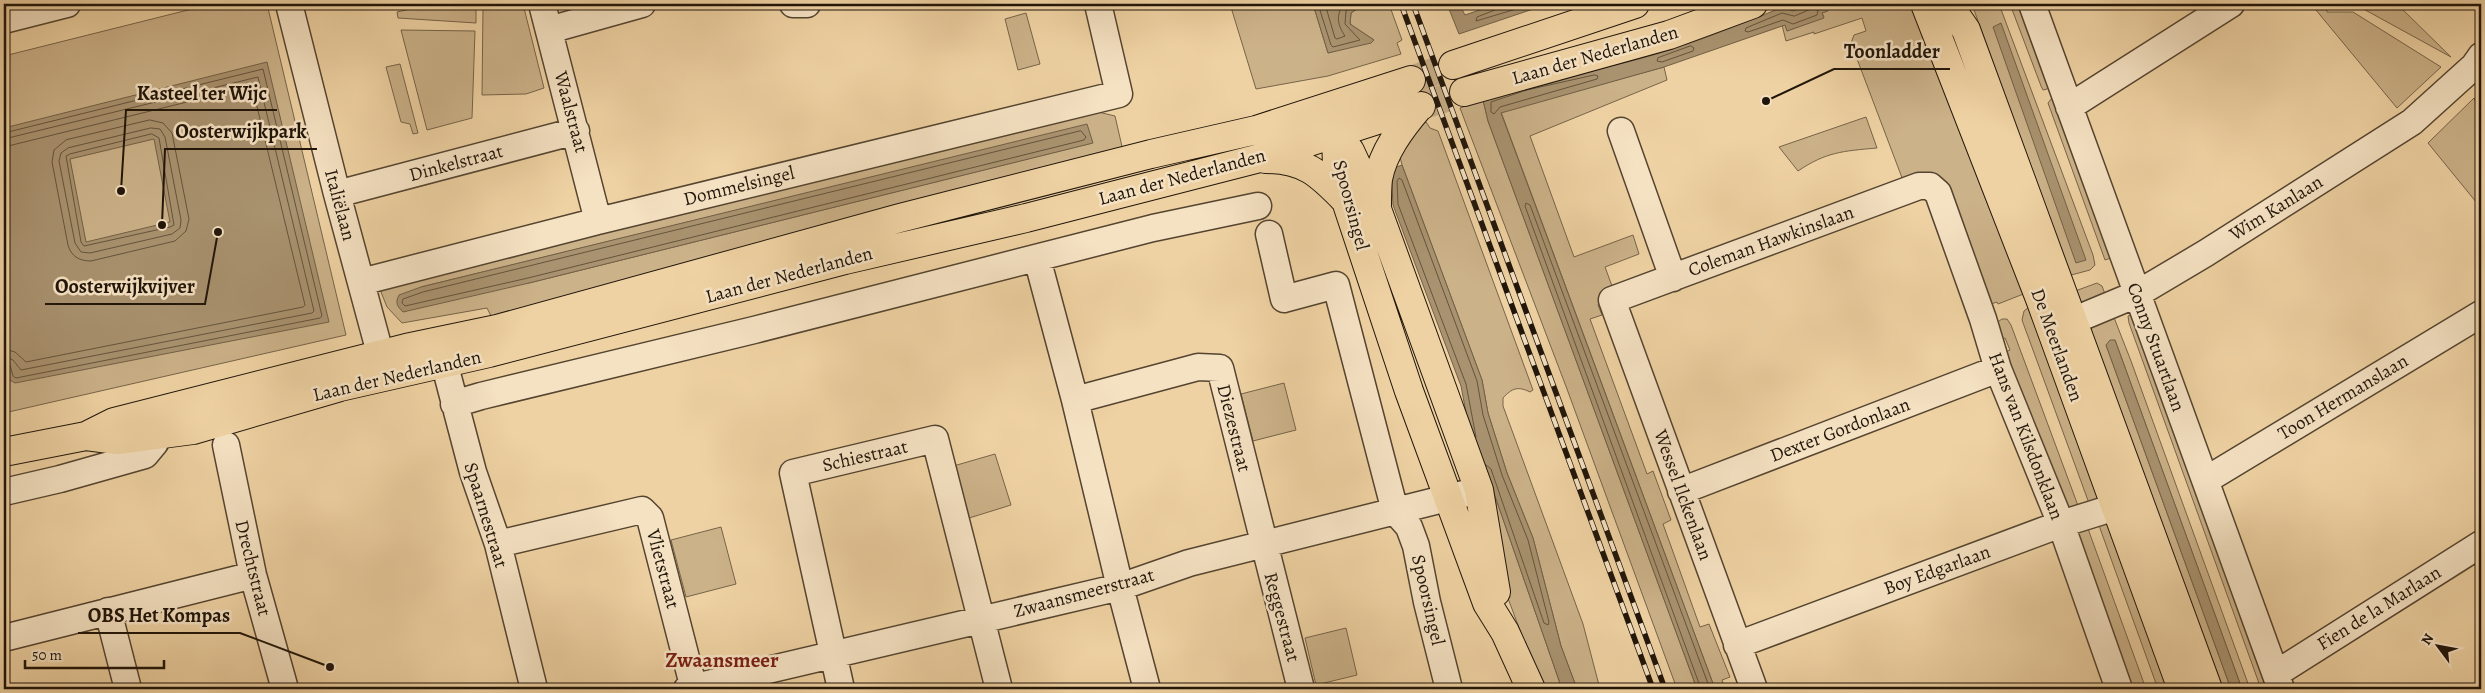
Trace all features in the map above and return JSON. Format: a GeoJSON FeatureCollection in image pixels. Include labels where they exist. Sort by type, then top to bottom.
{"type":"FeatureCollection","features":[{"type":"Feature","properties":{"kind":"main road","name":"Laan der Nederlanden"},"geometry":{"type":"LineString","coordinates":[[1453,65],[1635,4]]}},
{"type":"Feature","properties":{"kind":"main road","name":"Laan der Nederlanden"},"geometry":{"type":"LineString","coordinates":[[1464,92],[1669,35],[1753,4]]}},
{"type":"Feature","properties":{"kind":"main road","name":"De Meerlanden"},"geometry":{"type":"LineString","coordinates":[[1925,4],[2062,326]]}},
{"type":"Feature","properties":{"kind":"main road","name":"De Meerlanden"},"geometry":{"type":"LineString","coordinates":[[1952,4],[1965,17],[2062,326],[2127,503],[2208,689]]}},
{"type":"Feature","properties":{"kind":"main road","name":"Laan der Nederlanden"},"geometry":{"type":"LineString","coordinates":[[441,352],[497,329],[900,218],[1128,160],[1256,130],[1412,80]]}},
{"type":"Feature","properties":{"kind":"main road"},"geometry":{"type":"LineString","coordinates":[[1256,130],[1312,126],[1336,133],[1345,115],[1367,95]]}},
{"type":"Feature","properties":{"kind":"main road","name":"Laan der Nederlanden"},"geometry":{"type":"LineString","coordinates":[[4,452],[86,436],[118,440],[152,424],[194,430],[383,366],[1026,218],[1256,159],[1420,107],[1403,126],[1388,151],[1378,179],[1377,209]]}},
{"type":"Feature","properties":{"kind":"main road","name":"Spoorsingel"},"geometry":{"type":"LineString","coordinates":[[1336,133],[1337,168],[1346,201],[1409,391],[1487,603],[1505,632],[1531,689]]}},
{"type":"Feature","properties":{"kind":"main road","name":"Spoorsingel"},"geometry":{"type":"LineString","coordinates":[[1336,133],[1350,151],[1377,209],[1479,490],[1505,632]]}},
{"type":"Feature","properties":{"kind":"main road"},"geometry":{"type":"LineString","coordinates":[[1256,159],[1285,159],[1305,165],[1324,178],[1346,201]]}},
{"type":"Feature","properties":{"kind":"main road","name":"De Meerlanden"},"geometry":{"type":"LineString","coordinates":[[2127,503],[2182,689]]}},
{"type":"Feature","properties":{"kind":"street"},"geometry":{"type":"LineString","coordinates":[[5,16],[67,4]]}},
{"type":"Feature","properties":{"kind":"street","name":"Italiëlaan"},"geometry":{"type":"LineString","coordinates":[[289,4],[336,194],[383,366]]}},
{"type":"Feature","properties":{"kind":"street","name":"Waalstraat"},"geometry":{"type":"LineString","coordinates":[[542,4],[598,221]]}},
{"type":"Feature","properties":{"kind":"street"},"geometry":{"type":"LineString","coordinates":[[549,30],[642,4]]}},
{"type":"Feature","properties":{"kind":"street"},"geometry":{"type":"LineString","coordinates":[[793,4],[807,4]]}},
{"type":"Feature","properties":{"kind":"street","name":"Dommelsingel"},"geometry":{"type":"LineString","coordinates":[[361,282],[598,221],[1119,94],[1098,4]]}},
{"type":"Feature","properties":{"kind":"street","name":"Conny Stuartlaan"},"geometry":{"type":"LineString","coordinates":[[2032,4],[2279,681]]}},
{"type":"Feature","properties":{"kind":"street"},"geometry":{"type":"LineString","coordinates":[[2069,107],[2231,4]]}},
{"type":"Feature","properties":{"kind":"street","name":"Wim Kanlaan"},"geometry":{"type":"LineString","coordinates":[[2062,326],[2137,294],[2412,122],[2481,56]]}},
{"type":"Feature","properties":{"kind":"street","name":"Dinkelstraat"},"geometry":{"type":"LineString","coordinates":[[336,194],[576,131]]}},
{"type":"Feature","properties":{"kind":"street"},"geometry":{"type":"LineString","coordinates":[[1621,131],[1673,278]]}},
{"type":"Feature","properties":{"kind":"street","name":"Coleman Hawkinslaan"},"geometry":{"type":"LineString","coordinates":[[1612,300],[1919,186],[1930,186]]}},
{"type":"Feature","properties":{"kind":"street","name":"Hans van Kilsdonklaan"},"geometry":{"type":"LineString","coordinates":[[1930,186],[1938,193],[1998,369],[2061,524],[2119,689]]}},
{"type":"Feature","properties":{"kind":"street","name":"Laan der Nederlanden"},"geometry":{"type":"LineString","coordinates":[[454,404],[1153,228],[1258,206]]}},
{"type":"Feature","properties":{"kind":"street","name":"Spoorsingel"},"geometry":{"type":"LineString","coordinates":[[1269,234],[1284,299],[1336,285],[1395,511],[1409,527],[1416,546],[1427,602],[1449,689]]}},
{"type":"Feature","properties":{"kind":"street"},"geometry":{"type":"LineString","coordinates":[[1037,258],[1075,400],[1120,587],[1147,689]]}},
{"type":"Feature","properties":{"kind":"street","name":"Wessel Ilckenlaan"},"geometry":{"type":"LineString","coordinates":[[1612,300],[1754,689]]}},
{"type":"Feature","properties":{"kind":"street","name":"Toon Hermanslaan"},"geometry":{"type":"LineString","coordinates":[[2206,480],[2481,314]]}},
{"type":"Feature","properties":{"kind":"street","name":"Spaarnestraat"},"geometry":{"type":"LineString","coordinates":[[441,352],[472,472],[498,544],[534,689]]}},
{"type":"Feature","properties":{"kind":"street","name":"Diezestraat"},"geometry":{"type":"LineString","coordinates":[[1075,400],[1198,368],[1220,368],[1263,545]]}},
{"type":"Feature","properties":{"kind":"street","name":"Dexter Gordonlaan"},"geometry":{"type":"LineString","coordinates":[[1681,491],[1998,369]]}},
{"type":"Feature","properties":{"kind":"street"},"geometry":{"type":"LineString","coordinates":[[4,492],[60,479],[145,455],[155,443],[152,424]]}},
{"type":"Feature","properties":{"kind":"street","name":"Schiestraat"},"geometry":{"type":"LineString","coordinates":[[832,655],[793,473],[935,439],[982,620]]}},
{"type":"Feature","properties":{"kind":"street","name":"Drechtstraat"},"geometry":{"type":"LineString","coordinates":[[226,445],[253,575],[285,689]]}},
{"type":"Feature","properties":{"kind":"street","name":"Zwaansmeerstraat"},"geometry":{"type":"LineString","coordinates":[[692,689],[1120,587],[1190,563],[1479,490]]}},
{"type":"Feature","properties":{"kind":"street","name":"Boy Edgarlaan"},"geometry":{"type":"LineString","coordinates":[[1737,644],[2061,524],[2127,503]]}},
{"type":"Feature","properties":{"kind":"street","name":"Vlietstraat"},"geometry":{"type":"LineString","coordinates":[[498,544],[642,510],[650,518],[692,689]]}},
{"type":"Feature","properties":{"kind":"street","name":"Fien de la Marlaan"},"geometry":{"type":"LineString","coordinates":[[2279,681],[2481,544]]}},
{"type":"Feature","properties":{"kind":"street","name":"Reggestraat"},"geometry":{"type":"LineString","coordinates":[[1263,545],[1301,689]]}},
{"type":"Feature","properties":{"kind":"street"},"geometry":{"type":"LineString","coordinates":[[4,638],[253,575]]}},
{"type":"Feature","properties":{"kind":"street"},"geometry":{"type":"LineString","coordinates":[[108,611],[128,689]]}},
{"type":"Feature","properties":{"kind":"street"},"geometry":{"type":"LineString","coordinates":[[982,620],[999,689]]}},
{"type":"Feature","properties":{"kind":"street"},"geometry":{"type":"LineString","coordinates":[[832,655],[841,689]]}},
{"type":"Feature","properties":{"kind":"shaded area"},"geometry":{"type":"Polygon","coordinates":[[[212,4],[267,4],[346,335],[4,413],[4,56],[212,4]]]}},
{"type":"Feature","properties":{"kind":"shaded area"},"geometry":{"type":"Polygon","coordinates":[[[432,4],[476,4],[476,23],[398,18],[397,12],[432,4]]]}},
{"type":"Feature","properties":{"kind":"shaded area"},"geometry":{"type":"Polygon","coordinates":[[[486,4],[523,4],[544,88],[526,94],[482,95],[483,7],[486,4]]]}},
{"type":"Feature","properties":{"kind":"shaded area"},"geometry":{"type":"Polygon","coordinates":[[[1230,4],[1313,4],[1328,53],[1374,40],[1350,24],[1351,13],[1364,4],[1389,4],[1402,40],[1397,43],[1401,54],[1328,76],[1256,89],[1230,4]]]}},
{"type":"Feature","properties":{"kind":"shaded area"},"geometry":{"type":"Polygon","coordinates":[[[1819,4],[1911,4],[1917,8],[2026,293],[1998,304],[1997,302],[1988,305],[1945,186],[1904,183],[1851,43],[1854,35],[1866,31],[1862,18],[1786,41],[1782,25],[1785,24],[1787,31],[1824,17],[1822,13],[1827,11],[1819,4]]]}},
{"type":"Feature","properties":{"kind":"shaded area"},"geometry":{"type":"Polygon","coordinates":[[[1972,4],[1999,4],[2093,255],[2095,265],[2090,270],[2060,278],[2008,107],[1972,4]]]}},
{"type":"Feature","properties":{"kind":"shaded area"},"geometry":{"type":"Polygon","coordinates":[[[2010,4],[2018,4],[2049,86],[2047,89],[2043,90],[2041,86],[2010,4]]]}},
{"type":"Feature","properties":{"kind":"shaded area"},"geometry":{"type":"Polygon","coordinates":[[[2311,4],[2326,4],[2327,12],[2353,12],[2441,67],[2397,108],[2311,4]]]}},
{"type":"Feature","properties":{"kind":"shaded area"},"geometry":{"type":"Polygon","coordinates":[[[2360,4],[2397,4],[2451,57],[2358,6],[2360,4]]]}},
{"type":"Feature","properties":{"kind":"shaded area"},"geometry":{"type":"Polygon","coordinates":[[[1026,13],[1040,64],[1018,70],[1005,19],[1026,13]]]}},
{"type":"Feature","properties":{"kind":"shaded area"},"geometry":{"type":"Polygon","coordinates":[[[401,30],[475,31],[472,118],[427,130],[401,30]]]}},
{"type":"Feature","properties":{"kind":"shaded area"},"geometry":{"type":"Polygon","coordinates":[[[400,64],[418,133],[413,134],[410,124],[401,122],[386,67],[400,64]]]}},
{"type":"Feature","properties":{"kind":"shaded area"},"geometry":{"type":"Polygon","coordinates":[[[1664,67],[1667,80],[1530,136],[1574,257],[1633,235],[1639,254],[1605,267],[1612,286],[1603,292],[1598,305],[1602,315],[1590,319],[1647,474],[1653,471],[1671,520],[1663,524],[1700,627],[1709,624],[1730,677],[1722,680],[1725,689],[1715,689],[1501,112],[1664,67]]]}},
{"type":"Feature","properties":{"kind":"shaded area"},"geometry":{"type":"Polygon","coordinates":[[[2052,98],[2055,99],[2111,258],[2105,260],[2048,103],[2052,98]]]}},
{"type":"Feature","properties":{"kind":"shaded area"},"geometry":{"type":"Polygon","coordinates":[[[2474,98],[2481,117],[2481,208],[2428,143],[2474,98]]]}},
{"type":"Feature","properties":{"kind":"shaded area"},"geometry":{"type":"Polygon","coordinates":[[[1483,100],[1488,121],[1697,689],[1677,689],[1567,389],[1460,108],[1483,100]]]}},
{"type":"Feature","properties":{"kind":"shaded area"},"geometry":{"type":"Polygon","coordinates":[[[1094,111],[1115,116],[1123,151],[492,318],[487,308],[402,323],[387,307],[381,292],[387,286],[1094,111]],[[1087,125],[421,287],[529,283],[1092,143],[1087,125]]]}},
{"type":"Feature","properties":{"kind":"shaded area"},"geometry":{"type":"Polygon","coordinates":[[[1866,117],[1877,148],[1835,153],[1817,160],[1798,171],[1779,147],[1866,117]]]}},
{"type":"Feature","properties":{"kind":"shaded area"},"geometry":{"type":"Polygon","coordinates":[[[1426,122],[1430,128],[1438,131],[1533,390],[1530,392],[1522,389],[1512,390],[1503,398],[1503,406],[1583,624],[1600,689],[1577,689],[1561,646],[1533,538],[1507,473],[1488,413],[1482,380],[1402,165],[1399,153],[1416,128],[1426,122]]]}},
{"type":"Feature","properties":{"kind":"shaded area"},"geometry":{"type":"Polygon","coordinates":[[[2097,283],[2102,286],[2105,294],[2079,308],[2067,294],[2097,283]]]}},
{"type":"Feature","properties":{"kind":"shaded area"},"geometry":{"type":"Polygon","coordinates":[[[2029,307],[2100,495],[2095,505],[2090,506],[2022,320],[2024,311],[2029,307]]]}},
{"type":"Feature","properties":{"kind":"shaded area"},"geometry":{"type":"Polygon","coordinates":[[[2113,315],[2250,689],[2242,689],[2115,340],[2106,345],[2231,689],[2212,689],[2088,326],[2113,315]]]}},
{"type":"Feature","properties":{"kind":"shaded area"},"geometry":{"type":"Polygon","coordinates":[[[2131,315],[2134,318],[2269,689],[2263,689],[2260,686],[2129,323],[2128,316],[2131,315]]]}},
{"type":"Feature","properties":{"kind":"shaded area"},"geometry":{"type":"Polygon","coordinates":[[[2002,319],[2007,319],[2011,325],[2080,511],[2063,509],[2001,354],[2010,350],[2005,338],[1998,341],[1993,325],[2002,319]]]}},
{"type":"Feature","properties":{"kind":"shaded area"},"geometry":{"type":"Polygon","coordinates":[[[1284,383],[1296,430],[1253,441],[1241,394],[1284,383]]]}},
{"type":"Feature","properties":{"kind":"shaded area"},"geometry":{"type":"Polygon","coordinates":[[[995,454],[1011,505],[966,519],[950,467],[995,454]]]}},
{"type":"Feature","properties":{"kind":"shaded area"},"geometry":{"type":"Polygon","coordinates":[[[1486,470],[1562,689],[1542,689],[1506,593],[1489,508],[1496,504],[1486,470]]]}},
{"type":"Feature","properties":{"kind":"shaded area"},"geometry":{"type":"Polygon","coordinates":[[[2097,520],[2112,525],[2175,689],[2158,689],[2097,520]]]}},
{"type":"Feature","properties":{"kind":"shaded area"},"geometry":{"type":"Polygon","coordinates":[[[2087,526],[2146,689],[2136,689],[2134,684],[2125,686],[2074,543],[2079,530],[2087,526]]]}},
{"type":"Feature","properties":{"kind":"shaded area"},"geometry":{"type":"Polygon","coordinates":[[[721,527],[736,584],[686,597],[671,540],[721,527]]]}},
{"type":"Feature","properties":{"kind":"shaded area"},"geometry":{"type":"Polygon","coordinates":[[[1346,628],[1357,675],[1316,685],[1305,638],[1346,628]]]}},
{"type":"Feature","properties":{"kind":"water"},"geometry":{"type":"Polygon","coordinates":[[[1313,4],[1364,4],[1351,13],[1350,24],[1374,40],[1371,43],[1328,53],[1313,4]]]}},
{"type":"Feature","properties":{"kind":"water"},"geometry":{"type":"Polygon","coordinates":[[[1447,4],[1459,4],[1465,15],[1497,4],[1548,4],[1459,34],[1447,4]]]}},
{"type":"Feature","properties":{"kind":"water"},"geometry":{"type":"Polygon","coordinates":[[[1819,4],[1822,7],[1826,5],[1828,11],[1822,13],[1824,18],[1787,31],[1785,25],[1664,67],[1501,113],[1715,689],[1697,689],[1488,121],[1483,100],[1670,50],[1783,7],[1793,11],[1819,4]]]}},
{"type":"Feature","properties":{"kind":"water"},"geometry":{"type":"Polygon","coordinates":[[[2001,23],[2086,260],[2076,263],[1993,27],[2001,23]]]}},
{"type":"Feature","properties":{"kind":"water"},"geometry":{"type":"Polygon","coordinates":[[[267,62],[329,322],[15,383],[8,379],[4,356],[4,128],[267,62]],[[154,139],[70,159],[86,242],[170,222],[154,139]]]}},
{"type":"Feature","properties":{"kind":"water"},"geometry":{"type":"Polygon","coordinates":[[[1087,124],[1093,143],[529,283],[403,312],[397,304],[399,295],[421,287],[1087,124]]]}},
{"type":"Feature","properties":{"kind":"water"},"geometry":{"type":"Polygon","coordinates":[[[1402,165],[1482,380],[1488,413],[1507,473],[1533,538],[1561,646],[1577,689],[1562,689],[1486,470],[1472,444],[1461,386],[1393,205],[1391,169],[1402,165]]]}},
{"type":"Feature","properties":{"kind":"water"},"geometry":{"type":"Polygon","coordinates":[[[2110,340],[2115,340],[2242,689],[2231,689],[2106,345],[2110,340]]]}},
{"type":"Feature","properties":{"kind":"tunnel"},"geometry":{"type":"LineString","coordinates":[[1411,80],[1453,65]]}},
{"type":"Feature","properties":{"kind":"tunnel"},"geometry":{"type":"LineString","coordinates":[[1421,106],[1464,92]]}},
{"type":"Feature","properties":{"kind":"railway"},"geometry":{"type":"LineString","coordinates":[[1401,4],[1653,689]]}},
{"type":"Feature","properties":{"kind":"railway"},"geometry":{"type":"LineString","coordinates":[[1413,4],[1665,689]]}},
{"type":"Feature","properties":{"kind":"place","name":"Toonladder"},"geometry":{"type":"Point","coordinates":[1766,101]}},
{"type":"Feature","properties":{"kind":"place","name":"Kasteel ter Wijc"},"geometry":{"type":"Point","coordinates":[121,191]}},
{"type":"Feature","properties":{"kind":"place","name":"Oosterwijkpark"},"geometry":{"type":"Point","coordinates":[162,225]}},
{"type":"Feature","properties":{"kind":"place","name":"Oosterwijkvijver"},"geometry":{"type":"Point","coordinates":[218,232]}},
{"type":"Feature","properties":{"kind":"place","name":"OBS Het Kompas"},"geometry":{"type":"Point","coordinates":[330,667]}},
{"type":"Feature","properties":{"kind":"district","name":"Zwaansmeer"},"geometry":{"type":"Point","coordinates":[722,660]}}]}
